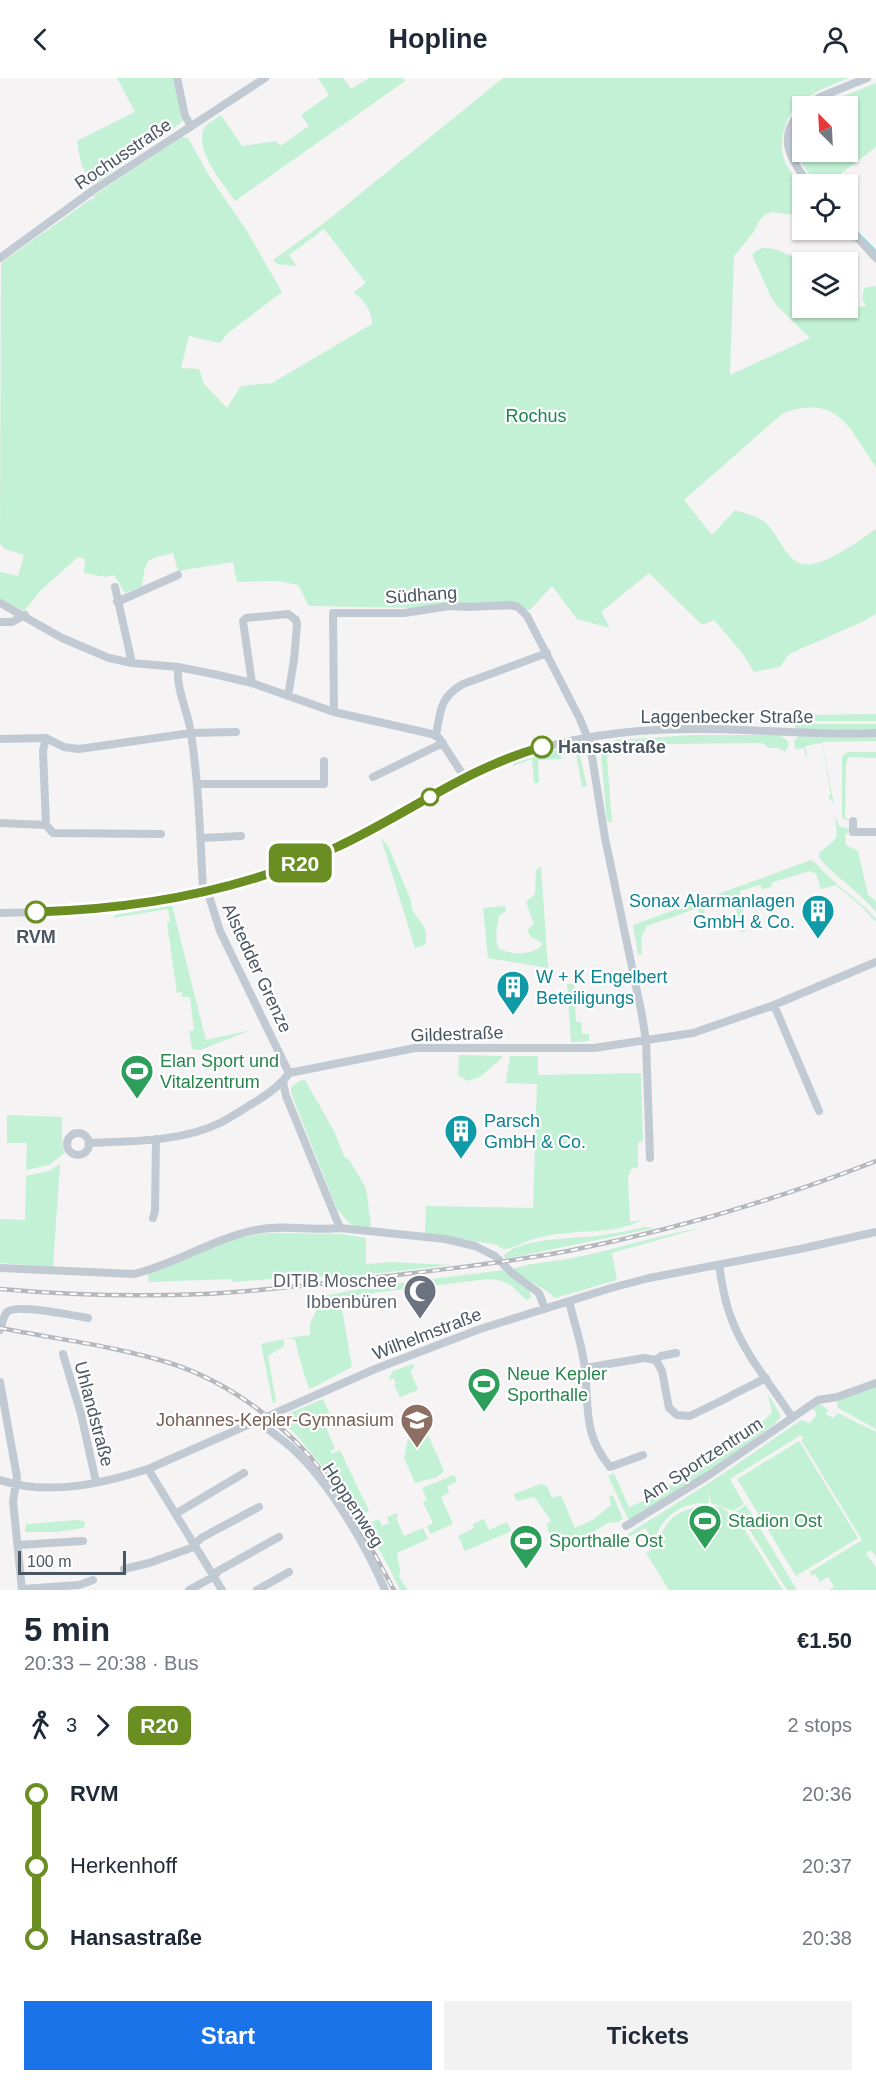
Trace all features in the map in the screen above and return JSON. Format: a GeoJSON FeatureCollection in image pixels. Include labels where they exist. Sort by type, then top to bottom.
{"type":"FeatureCollection","features":[{"type":"Feature","properties":{"kind":"street"},"geometry":{"type":"LineString","coordinates":[[177,78],[185,116],[191,126]]}},
{"type":"Feature","properties":{"kind":"street","name":"Rochusstraße"},"geometry":{"type":"LineString","coordinates":[[0,258],[92,191],[265,78]]}},
{"type":"Feature","properties":{"kind":"street"},"geometry":{"type":"LineString","coordinates":[[822,96],[867,78]]}},
{"type":"Feature","properties":{"kind":"street"},"geometry":{"type":"LineString","coordinates":[[792,124],[787,142],[792,160]]}},
{"type":"Feature","properties":{"kind":"street"},"geometry":{"type":"LineString","coordinates":[[858,238],[876,258]]}},
{"type":"Feature","properties":{"kind":"street"},"geometry":{"type":"LineString","coordinates":[[117,602],[178,575]]}},
{"type":"Feature","properties":{"kind":"street"},"geometry":{"type":"LineString","coordinates":[[115,587],[132,663]]}},
{"type":"Feature","properties":{"kind":"street"},"geometry":{"type":"LineString","coordinates":[[0,603],[66,640],[109,658],[132,663],[178,667],[252,684],[334,712],[436,735],[465,778]]}},
{"type":"Feature","properties":{"kind":"street","name":"Südhang"},"geometry":{"type":"LineString","coordinates":[[334,712],[333,613],[404,613],[450,606],[510,605],[525,612],[587,736]]}},
{"type":"Feature","properties":{"kind":"street"},"geometry":{"type":"LineString","coordinates":[[252,684],[243,621],[246,618],[288,614],[296,620],[297,625],[288,696]]}},
{"type":"Feature","properties":{"kind":"street"},"geometry":{"type":"LineString","coordinates":[[0,622],[12,622],[25,615]]}},
{"type":"Feature","properties":{"kind":"street"},"geometry":{"type":"LineString","coordinates":[[436,735],[440,707],[454,689],[547,653]]}},
{"type":"Feature","properties":{"kind":"street","name":"Alstedder Grenze"},"geometry":{"type":"LineString","coordinates":[[178,667],[177,683],[191,733],[197,784],[203,888],[209,896],[220,931],[289,1073]]}},
{"type":"Feature","properties":{"kind":"street","name":"Laggenbecker Straße"},"geometry":{"type":"LineString","coordinates":[[0,913],[107,909],[206,893],[284,869],[338,847],[465,778],[519,754],[587,736],[639,731],[701,729],[876,733]]}},
{"type":"Feature","properties":{"kind":"street"},"geometry":{"type":"LineString","coordinates":[[0,739],[46,738],[64,747],[79,749],[191,733],[236,732]]}},
{"type":"Feature","properties":{"kind":"street"},"geometry":{"type":"LineString","coordinates":[[587,736],[646,1041],[650,1158]]}},
{"type":"Feature","properties":{"kind":"street"},"geometry":{"type":"LineString","coordinates":[[46,738],[43,751],[46,825],[53,833],[161,834]]}},
{"type":"Feature","properties":{"kind":"street"},"geometry":{"type":"LineString","coordinates":[[373,777],[443,743]]}},
{"type":"Feature","properties":{"kind":"street"},"geometry":{"type":"LineString","coordinates":[[197,784],[324,784],[324,761]]}},
{"type":"Feature","properties":{"kind":"street"},"geometry":{"type":"LineString","coordinates":[[853,821],[853,832],[876,832]]}},
{"type":"Feature","properties":{"kind":"street"},"geometry":{"type":"LineString","coordinates":[[0,823],[46,825]]}},
{"type":"Feature","properties":{"kind":"street"},"geometry":{"type":"LineString","coordinates":[[148,824],[148,834]]}},
{"type":"Feature","properties":{"kind":"street"},"geometry":{"type":"LineString","coordinates":[[201,838],[242,836]]}},
{"type":"Feature","properties":{"kind":"street","name":"Gildestraße"},"geometry":{"type":"LineString","coordinates":[[289,1073],[415,1048],[594,1048],[693,1033],[774,1005],[876,962]]}},
{"type":"Feature","properties":{"kind":"street"},"geometry":{"type":"LineString","coordinates":[[774,1005],[819,1111]]}},
{"type":"Feature","properties":{"kind":"street"},"geometry":{"type":"LineString","coordinates":[[89,1143],[156,1139],[221,1123],[283,1082],[289,1073]]}},
{"type":"Feature","properties":{"kind":"street"},"geometry":{"type":"LineString","coordinates":[[283,1082],[286,1096],[340,1228]]}},
{"type":"Feature","properties":{"kind":"street"},"geometry":{"type":"LineString","coordinates":[[153,1218],[156,1139]]}},
{"type":"Feature","properties":{"kind":"street"},"geometry":{"type":"LineString","coordinates":[[0,1268],[134,1274],[152,1269],[226,1238],[258,1230],[280,1227],[324,1230],[340,1228],[446,1239],[475,1245],[495,1256],[512,1273],[539,1293],[545,1309]]}},
{"type":"Feature","properties":{"kind":"street","name":"Wilhelmstraße"},"geometry":{"type":"LineString","coordinates":[[0,1480],[41,1488],[63,1487],[96,1482],[148,1469],[408,1356],[480,1329],[649,1278],[876,1232]]}},
{"type":"Feature","properties":{"kind":"street"},"geometry":{"type":"LineString","coordinates":[[719,1265],[732,1322],[792,1417]]}},
{"type":"Feature","properties":{"kind":"street"},"geometry":{"type":"LineString","coordinates":[[569,1301],[585,1368],[589,1427],[600,1454],[610,1467],[643,1455]]}},
{"type":"Feature","properties":{"kind":"street"},"geometry":{"type":"LineString","coordinates":[[0,1330],[5,1315],[12,1310],[24,1309],[88,1318]]}},
{"type":"Feature","properties":{"kind":"street"},"geometry":{"type":"LineString","coordinates":[[585,1368],[644,1358],[656,1360],[661,1356],[676,1353]]}},
{"type":"Feature","properties":{"kind":"street","name":"Uhlandstraße"},"geometry":{"type":"LineString","coordinates":[[63,1354],[81,1413],[96,1482]]}},
{"type":"Feature","properties":{"kind":"street"},"geometry":{"type":"LineString","coordinates":[[656,1360],[662,1371],[669,1408],[677,1415],[690,1416],[766,1378]]}},
{"type":"Feature","properties":{"kind":"street"},"geometry":{"type":"LineString","coordinates":[[0,1382],[17,1477],[13,1501],[22,1589],[79,1585],[93,1580]]}},
{"type":"Feature","properties":{"kind":"street","name":"Am Sportzentrum"},"geometry":{"type":"LineString","coordinates":[[626,1526],[709,1475],[818,1400],[837,1397],[876,1383]]}},
{"type":"Feature","properties":{"kind":"street","name":"Hoppenweg"},"geometry":{"type":"LineString","coordinates":[[258,1421],[295,1450],[323,1482],[360,1541],[385,1590]]}},
{"type":"Feature","properties":{"kind":"street"},"geometry":{"type":"LineString","coordinates":[[148,1469],[177,1512],[222,1590]]}},
{"type":"Feature","properties":{"kind":"street"},"geometry":{"type":"LineString","coordinates":[[177,1512],[244,1473]]}},
{"type":"Feature","properties":{"kind":"street"},"geometry":{"type":"LineString","coordinates":[[124,1569],[191,1548],[201,1538],[259,1507]]}},
{"type":"Feature","properties":{"kind":"street"},"geometry":{"type":"LineString","coordinates":[[189,1590],[215,1576],[218,1571],[279,1538]]}},
{"type":"Feature","properties":{"kind":"street"},"geometry":{"type":"LineString","coordinates":[[18,1545],[83,1541]]}},
{"type":"Feature","properties":{"kind":"street"},"geometry":{"type":"LineString","coordinates":[[257,1590],[290,1572]]}},
{"type":"Feature","properties":{"kind":"green space"},"geometry":{"type":"Polygon","coordinates":[[[117,78],[173,78],[182,122],[96,183],[84,170],[77,141],[135,112],[117,78]]]}},
{"type":"Feature","properties":{"kind":"green space"},"geometry":{"type":"Polygon","coordinates":[[[318,78],[343,78],[351,89],[369,78],[403,78],[405,81],[235,201],[206,155],[202,136],[205,126],[221,115],[242,146],[276,141],[280,146],[309,126],[301,115],[329,95],[318,78]]]}},
{"type":"Feature","properties":{"kind":"green space","name":"Rochus"},"geometry":{"type":"Polygon","coordinates":[[[503,78],[849,78],[809,96],[792,96],[792,113],[783,134],[782,150],[785,162],[793,174],[792,215],[772,212],[765,215],[734,256],[730,375],[810,338],[777,306],[770,295],[752,255],[757,250],[770,248],[792,257],[792,318],[858,318],[858,305],[859,307],[866,306],[862,299],[864,288],[876,286],[876,467],[858,439],[840,418],[830,411],[802,408],[783,413],[684,500],[712,535],[735,510],[755,516],[765,522],[792,558],[805,564],[826,560],[876,529],[876,614],[789,654],[780,667],[754,672],[743,654],[714,620],[702,625],[649,573],[601,612],[610,628],[577,619],[552,586],[530,610],[309,606],[298,585],[278,581],[237,582],[233,562],[178,571],[173,553],[148,561],[142,586],[125,593],[114,575],[105,577],[84,573],[85,559],[78,557],[40,591],[24,611],[0,600],[0,572],[18,576],[24,555],[5,549],[0,543],[1,263],[91,199],[95,199],[93,196],[182,137],[188,138],[210,177],[247,231],[282,292],[228,333],[220,343],[189,336],[181,368],[199,369],[204,384],[227,408],[241,386],[272,383],[372,324],[367,306],[353,293],[366,283],[324,229],[289,255],[297,266],[277,264],[273,260],[323,224],[503,78]]]}},
{"type":"Feature","properties":{"kind":"green space"},"geometry":{"type":"Polygon","coordinates":[[[876,83],[876,147],[858,161],[858,96],[844,96],[876,83]]]}},
{"type":"Feature","properties":{"kind":"green space"},"geometry":{"type":"Polygon","coordinates":[[[802,162],[856,162],[840,174],[809,174],[802,162]]]}},
{"type":"Feature","properties":{"kind":"green space"},"geometry":{"type":"Polygon","coordinates":[[[876,714],[876,721],[802,721],[800,719],[802,715],[876,714]]]}},
{"type":"Feature","properties":{"kind":"green space"},"geometry":{"type":"Polygon","coordinates":[[[876,724],[876,730],[795,729],[795,725],[876,724]]]}},
{"type":"Feature","properties":{"kind":"green space"},"geometry":{"type":"Polygon","coordinates":[[[692,735],[779,735],[787,740],[789,745],[785,752],[778,748],[769,748],[762,743],[662,744],[667,750],[614,750],[607,758],[612,822],[607,822],[601,754],[606,743],[617,740],[692,735]]]}},
{"type":"Feature","properties":{"kind":"green space"},"geometry":{"type":"Polygon","coordinates":[[[799,736],[876,737],[876,741],[822,742],[834,804],[828,796],[831,795],[822,743],[805,746],[807,756],[805,756],[804,748],[795,749],[794,741],[799,736]]]}},
{"type":"Feature","properties":{"kind":"green space"},"geometry":{"type":"Polygon","coordinates":[[[565,747],[579,752],[587,786],[582,787],[576,754],[561,755],[561,759],[538,760],[539,783],[534,783],[532,759],[513,766],[513,763],[565,747]]]}},
{"type":"Feature","properties":{"kind":"green space"},"geometry":{"type":"Polygon","coordinates":[[[848,752],[876,752],[876,758],[848,757],[845,818],[851,820],[845,820],[842,817],[842,756],[848,752]]]}},
{"type":"Feature","properties":{"kind":"green space"},"geometry":{"type":"Polygon","coordinates":[[[835,815],[839,826],[850,829],[845,835],[846,845],[858,851],[868,895],[876,901],[876,912],[819,858],[819,853],[836,838],[835,815]]]}},
{"type":"Feature","properties":{"kind":"green space"},"geometry":{"type":"Polygon","coordinates":[[[381,838],[388,846],[411,900],[414,913],[423,926],[426,937],[425,945],[415,948],[381,838]]]}},
{"type":"Feature","properties":{"kind":"green space"},"geometry":{"type":"Polygon","coordinates":[[[811,860],[864,907],[876,919],[876,922],[836,885],[821,889],[816,874],[810,871],[773,882],[771,887],[762,889],[760,885],[740,891],[745,931],[741,932],[734,899],[703,905],[704,913],[699,913],[698,908],[647,926],[641,938],[642,954],[638,955],[633,925],[811,860]]]}},
{"type":"Feature","properties":{"kind":"green space"},"geometry":{"type":"Polygon","coordinates":[[[541,867],[548,968],[488,958],[483,908],[505,906],[506,911],[499,916],[497,928],[499,949],[520,953],[540,948],[542,943],[531,937],[527,930],[534,924],[526,902],[535,894],[536,870],[541,867]]]}},
{"type":"Feature","properties":{"kind":"green space"},"geometry":{"type":"Polygon","coordinates":[[[172,905],[206,1040],[251,1030],[200,1050],[192,1049],[189,1031],[194,1030],[190,997],[182,997],[182,992],[177,993],[167,923],[170,922],[168,909],[113,918],[115,915],[172,905]]]}},
{"type":"Feature","properties":{"kind":"green space"},"geometry":{"type":"Polygon","coordinates":[[[567,984],[574,984],[576,1022],[581,1022],[582,1034],[589,1034],[589,1041],[571,1042],[567,984]]]}},
{"type":"Feature","properties":{"kind":"green space"},"geometry":{"type":"Polygon","coordinates":[[[459,1055],[502,1056],[502,1058],[480,1077],[468,1081],[458,1075],[459,1055]]]}},
{"type":"Feature","properties":{"kind":"green space"},"geometry":{"type":"Polygon","coordinates":[[[510,1056],[538,1056],[538,1075],[641,1073],[643,1140],[638,1143],[638,1167],[631,1169],[628,1178],[630,1222],[643,1219],[616,1229],[537,1238],[505,1249],[494,1244],[425,1234],[426,1206],[533,1208],[537,1084],[506,1083],[510,1056]]]}},
{"type":"Feature","properties":{"kind":"green space"},"geometry":{"type":"Polygon","coordinates":[[[305,1080],[334,1131],[344,1156],[350,1161],[366,1188],[371,1225],[368,1229],[350,1224],[337,1209],[291,1093],[291,1087],[305,1080]]]}},
{"type":"Feature","properties":{"kind":"green space"},"geometry":{"type":"Polygon","coordinates":[[[7,1115],[62,1117],[62,1141],[65,1153],[49,1165],[26,1170],[27,1143],[7,1143],[7,1115]]]}},
{"type":"Feature","properties":{"kind":"green space"},"geometry":{"type":"Polygon","coordinates":[[[60,1164],[53,1267],[0,1263],[0,1219],[25,1220],[26,1176],[49,1171],[60,1164]]]}},
{"type":"Feature","properties":{"kind":"green space"},"geometry":{"type":"Polygon","coordinates":[[[645,1227],[655,1228],[506,1259],[503,1257],[510,1250],[534,1242],[603,1235],[645,1227]]]}},
{"type":"Feature","properties":{"kind":"green space"},"geometry":{"type":"Polygon","coordinates":[[[700,1228],[612,1253],[617,1280],[555,1298],[513,1269],[588,1255],[700,1228]]]}},
{"type":"Feature","properties":{"kind":"green space"},"geometry":{"type":"Polygon","coordinates":[[[271,1233],[341,1234],[366,1238],[366,1264],[391,1262],[451,1265],[353,1276],[295,1277],[233,1282],[231,1279],[149,1282],[148,1273],[193,1254],[223,1242],[271,1233]]]}},
{"type":"Feature","properties":{"kind":"green space"},"geometry":{"type":"Polygon","coordinates":[[[504,1270],[529,1290],[531,1298],[526,1300],[509,1285],[488,1279],[340,1297],[352,1367],[309,1388],[295,1340],[288,1338],[310,1335],[310,1324],[320,1303],[309,1302],[308,1299],[376,1286],[504,1270]]]}},
{"type":"Feature","properties":{"kind":"green space"},"geometry":{"type":"Polygon","coordinates":[[[284,1339],[284,1346],[268,1356],[276,1401],[273,1404],[261,1344],[284,1339]]]}},
{"type":"Feature","properties":{"kind":"green space"},"geometry":{"type":"Polygon","coordinates":[[[413,1364],[414,1368],[410,1370],[418,1390],[400,1397],[394,1385],[396,1384],[394,1378],[390,1380],[389,1378],[393,1371],[413,1364]]]}},
{"type":"Feature","properties":{"kind":"green space"},"geometry":{"type":"Polygon","coordinates":[[[876,1386],[876,1429],[838,1408],[837,1401],[876,1386]]]}},
{"type":"Feature","properties":{"kind":"green space"},"geometry":{"type":"Polygon","coordinates":[[[768,1394],[780,1414],[780,1418],[771,1427],[696,1480],[629,1521],[608,1476],[614,1473],[629,1507],[651,1498],[671,1485],[689,1468],[755,1428],[772,1413],[768,1394]]]}},
{"type":"Feature","properties":{"kind":"green space"},"geometry":{"type":"Polygon","coordinates":[[[323,1399],[332,1419],[325,1425],[335,1449],[330,1451],[332,1454],[340,1450],[369,1511],[365,1513],[369,1523],[379,1519],[382,1526],[389,1523],[387,1517],[397,1513],[396,1518],[404,1536],[423,1528],[428,1539],[397,1553],[399,1577],[408,1590],[400,1590],[359,1516],[321,1465],[298,1437],[278,1420],[323,1399]]]}},
{"type":"Feature","properties":{"kind":"green space"},"geometry":{"type":"Polygon","coordinates":[[[820,1404],[828,1410],[826,1414],[833,1418],[838,1413],[876,1432],[876,1557],[871,1550],[866,1553],[876,1568],[876,1590],[829,1590],[834,1587],[828,1577],[820,1582],[815,1574],[812,1576],[810,1572],[862,1540],[801,1440],[803,1439],[801,1435],[730,1479],[744,1504],[733,1511],[711,1503],[708,1491],[709,1503],[690,1505],[675,1512],[668,1517],[654,1540],[648,1537],[649,1534],[645,1528],[627,1538],[629,1545],[622,1547],[624,1539],[631,1532],[718,1477],[801,1420],[810,1423],[817,1414],[812,1407],[820,1404]]]}},
{"type":"Feature","properties":{"kind":"green space"},"geometry":{"type":"Polygon","coordinates":[[[424,1426],[444,1471],[437,1477],[415,1483],[404,1458],[409,1434],[424,1426]]]}},
{"type":"Feature","properties":{"kind":"green space"},"geometry":{"type":"Polygon","coordinates":[[[799,1441],[858,1538],[796,1576],[737,1479],[799,1441]]]}},
{"type":"Feature","properties":{"kind":"green space"},"geometry":{"type":"Polygon","coordinates":[[[454,1475],[457,1481],[447,1486],[449,1493],[441,1497],[453,1524],[430,1534],[427,1526],[433,1523],[423,1502],[427,1500],[422,1488],[454,1475]]]}},
{"type":"Feature","properties":{"kind":"green space"},"geometry":{"type":"Polygon","coordinates":[[[541,1484],[547,1486],[552,1498],[561,1495],[575,1528],[594,1519],[611,1505],[609,1497],[613,1495],[623,1519],[608,1523],[575,1543],[573,1541],[564,1550],[548,1531],[547,1524],[551,1521],[536,1499],[534,1497],[517,1501],[515,1498],[514,1494],[541,1484]]]}},
{"type":"Feature","properties":{"kind":"green space","name":"Stadion Ost"},"geometry":{"type":"Polygon","coordinates":[[[702,1505],[721,1507],[737,1518],[783,1590],[669,1590],[646,1553],[657,1547],[660,1537],[672,1518],[702,1505]]]}},
{"type":"Feature","properties":{"kind":"green space"},"geometry":{"type":"Polygon","coordinates":[[[746,1505],[797,1590],[787,1590],[746,1524],[735,1512],[746,1505]]]}},
{"type":"Feature","properties":{"kind":"green space"},"geometry":{"type":"Polygon","coordinates":[[[484,1519],[489,1530],[507,1522],[511,1531],[465,1551],[458,1536],[474,1528],[473,1524],[484,1519]]]}},
{"type":"Feature","properties":{"kind":"green space"},"geometry":{"type":"Polygon","coordinates":[[[79,1520],[85,1522],[84,1528],[56,1532],[25,1532],[26,1524],[79,1520]]]}},
{"type":"Feature","properties":{"kind":"waterway"},"geometry":{"type":"LineString","coordinates":[[858,233],[876,251]]}},
{"type":"Feature","properties":{"kind":"railway"},"geometry":{"type":"LineString","coordinates":[[0,1289],[102,1295],[204,1294],[250,1291],[501,1262],[568,1251],[685,1224],[800,1189],[876,1161]]}},
{"type":"Feature","properties":{"kind":"railway"},"geometry":{"type":"LineString","coordinates":[[0,1328],[149,1357],[193,1372],[236,1394],[276,1423],[311,1457],[354,1517],[394,1590]]}},
{"type":"Feature","properties":{"kind":"bus line","name":"R20"},"geometry":{"type":"LineString","coordinates":[[36,912],[107,909],[152,903],[206,893],[277,871],[338,847],[494,764],[542,747]]}},
{"type":"Feature","properties":{"kind":"place","name":"Hansastraße"},"geometry":{"type":"Point","coordinates":[542,747]}},
{"type":"Feature","properties":{"kind":"place","name":"RVM"},"geometry":{"type":"Point","coordinates":[36,912]}},
{"type":"Feature","properties":{"kind":"place","name":"Sonax Alarmanlagen GmbH & Co."},"geometry":{"type":"Point","coordinates":[818,940]}},
{"type":"Feature","properties":{"kind":"place","name":"W + K Engelbert Beteiligungs"},"geometry":{"type":"Point","coordinates":[513,1016]}},
{"type":"Feature","properties":{"kind":"place","name":"Elan Sport und Vitalzentrum"},"geometry":{"type":"Point","coordinates":[137,1100]}},
{"type":"Feature","properties":{"kind":"place","name":"Parsch GmbH & Co."},"geometry":{"type":"Point","coordinates":[461,1160]}},
{"type":"Feature","properties":{"kind":"place","name":"DITIB Moschee Ibbenbüren"},"geometry":{"type":"Point","coordinates":[420,1320]}},
{"type":"Feature","properties":{"kind":"place","name":"Neue Kepler Sporthalle"},"geometry":{"type":"Point","coordinates":[484,1413]}},
{"type":"Feature","properties":{"kind":"place","name":"Johannes-Kepler-Gymnasium"},"geometry":{"type":"Point","coordinates":[417,1449]}},
{"type":"Feature","properties":{"kind":"place","name":"Stadion Ost"},"geometry":{"type":"Point","coordinates":[705,1550]}},
{"type":"Feature","properties":{"kind":"place","name":"Sporthalle Ost"},"geometry":{"type":"Point","coordinates":[526,1570]}}]}
